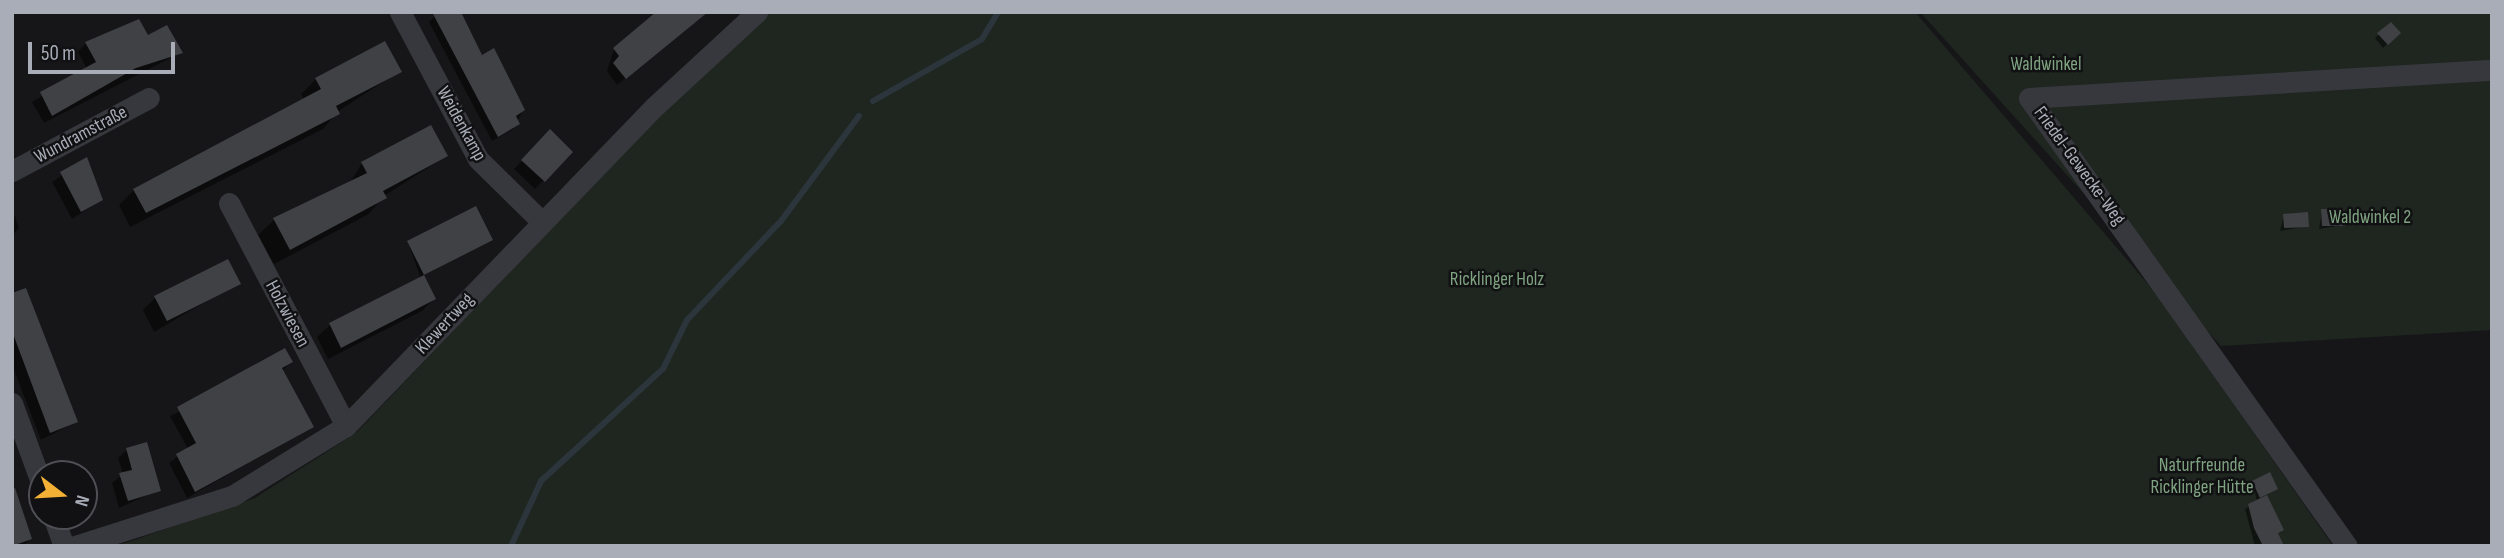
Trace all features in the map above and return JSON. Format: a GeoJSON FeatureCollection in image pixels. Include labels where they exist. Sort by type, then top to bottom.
{"type":"FeatureCollection","features":[{"type":"Feature","properties":{"kind":"street","name":"Weidenkamp"},"geometry":{"type":"LineString","coordinates":[[400,12],[478,159],[541,221]]}},
{"type":"Feature","properties":{"kind":"street","name":"Klewertweg"},"geometry":{"type":"LineString","coordinates":[[75,546],[232,496],[346,426],[541,221],[757,12]]}},
{"type":"Feature","properties":{"kind":"street","name":"Friedel-Gewecke-Weg"},"geometry":{"type":"LineString","coordinates":[[2347,546],[2029,98],[2492,70]]}},
{"type":"Feature","properties":{"kind":"street","name":"Wundramstraße"},"geometry":{"type":"LineString","coordinates":[[12,171],[149,98]]}},
{"type":"Feature","properties":{"kind":"street","name":"Holzwiesen"},"geometry":{"type":"LineString","coordinates":[[229,203],[346,426]]}},
{"type":"Feature","properties":{"kind":"street"},"geometry":{"type":"LineString","coordinates":[[12,402],[33,460]]}},
{"type":"Feature","properties":{"kind":"green space","name":"Ricklinger Holz"},"geometry":{"type":"Polygon","coordinates":[[[768,12],[1915,12],[2158,296],[2333,546],[117,546],[255,498],[356,433],[654,121],[768,12]]]}},
{"type":"Feature","properties":{"kind":"green space","name":"Waldwinkel 2"},"geometry":{"type":"Polygon","coordinates":[[[1920,12],[2492,12],[2492,330],[2221,346],[1920,12]]]}},
{"type":"Feature","properties":{"kind":"building"},"geometry":{"type":"Polygon","coordinates":[[[432,12],[461,12],[482,55],[494,48],[525,110],[516,116],[520,124],[498,137],[432,12]]]}},
{"type":"Feature","properties":{"kind":"building"},"geometry":{"type":"Polygon","coordinates":[[[656,12],[708,12],[626,79],[613,63],[619,56],[613,48],[656,12]]]}},
{"type":"Feature","properties":{"kind":"building"},"geometry":{"type":"Polygon","coordinates":[[[139,19],[148,35],[167,25],[183,53],[136,68],[52,116],[40,92],[96,62],[85,42],[139,19]]]}},
{"type":"Feature","properties":{"kind":"building"},"geometry":{"type":"Polygon","coordinates":[[[2391,22],[2401,33],[2388,45],[2377,33],[2391,22]]]}},
{"type":"Feature","properties":{"kind":"building"},"geometry":{"type":"Polygon","coordinates":[[[385,41],[402,72],[336,106],[340,114],[146,213],[133,189],[321,89],[315,78],[385,41]]]}},
{"type":"Feature","properties":{"kind":"building"},"geometry":{"type":"Polygon","coordinates":[[[431,125],[448,156],[383,191],[387,198],[290,250],[273,218],[367,173],[361,162],[431,125]]]}},
{"type":"Feature","properties":{"kind":"building"},"geometry":{"type":"Polygon","coordinates":[[[550,129],[573,152],[545,182],[521,160],[550,129]]]}},
{"type":"Feature","properties":{"kind":"building"},"geometry":{"type":"Polygon","coordinates":[[[87,157],[103,200],[81,212],[60,172],[87,157]]]}},
{"type":"Feature","properties":{"kind":"building"},"geometry":{"type":"Polygon","coordinates":[[[476,206],[493,240],[424,275],[407,241],[476,206]]]}},
{"type":"Feature","properties":{"kind":"building"},"geometry":{"type":"Polygon","coordinates":[[[2321,209],[2344,209],[2345,226],[2322,226],[2321,209]]]}},
{"type":"Feature","properties":{"kind":"building"},"geometry":{"type":"Polygon","coordinates":[[[2308,212],[2309,227],[2284,228],[2283,214],[2308,212]]]}},
{"type":"Feature","properties":{"kind":"building"},"geometry":{"type":"Polygon","coordinates":[[[228,259],[241,284],[167,321],[154,296],[228,259]]]}},
{"type":"Feature","properties":{"kind":"building"},"geometry":{"type":"Polygon","coordinates":[[[424,275],[436,299],[341,348],[329,323],[424,275]]]}},
{"type":"Feature","properties":{"kind":"building"},"geometry":{"type":"Polygon","coordinates":[[[26,288],[78,422],[50,433],[12,331],[12,293],[26,288]]]}},
{"type":"Feature","properties":{"kind":"building"},"geometry":{"type":"Polygon","coordinates":[[[285,348],[293,362],[282,368],[314,427],[195,492],[176,454],[196,443],[177,407],[285,348]]]}},
{"type":"Feature","properties":{"kind":"building"},"geometry":{"type":"Polygon","coordinates":[[[147,442],[161,491],[128,501],[119,473],[132,470],[126,448],[147,442]]]}},
{"type":"Feature","properties":{"kind":"building"},"geometry":{"type":"Polygon","coordinates":[[[2270,472],[2278,489],[2260,498],[2252,481],[2270,472]]]}},
{"type":"Feature","properties":{"kind":"building"},"geometry":{"type":"Polygon","coordinates":[[[15,488],[32,539],[12,546],[12,489],[15,488]]]}},
{"type":"Feature","properties":{"kind":"building"},"geometry":{"type":"Polygon","coordinates":[[[2267,495],[2284,530],[2278,533],[2284,546],[2263,546],[2254,528],[2248,504],[2267,495]]]}},
{"type":"Feature","properties":{"kind":"waterway"},"geometry":{"type":"LineString","coordinates":[[873,101],[982,39],[998,12]]}},
{"type":"Feature","properties":{"kind":"waterway"},"geometry":{"type":"LineString","coordinates":[[511,546],[541,481],[663,369],[687,320],[781,221],[859,116]]}},
{"type":"Feature","properties":{"kind":"park label","name":"Waldwinkel"},"geometry":{"type":"Point","coordinates":[2046,65]}},
{"type":"Feature","properties":{"kind":"park label","name":"Naturfreunde Ricklinger Hütte"},"geometry":{"type":"Point","coordinates":[2202,477]}}]}
